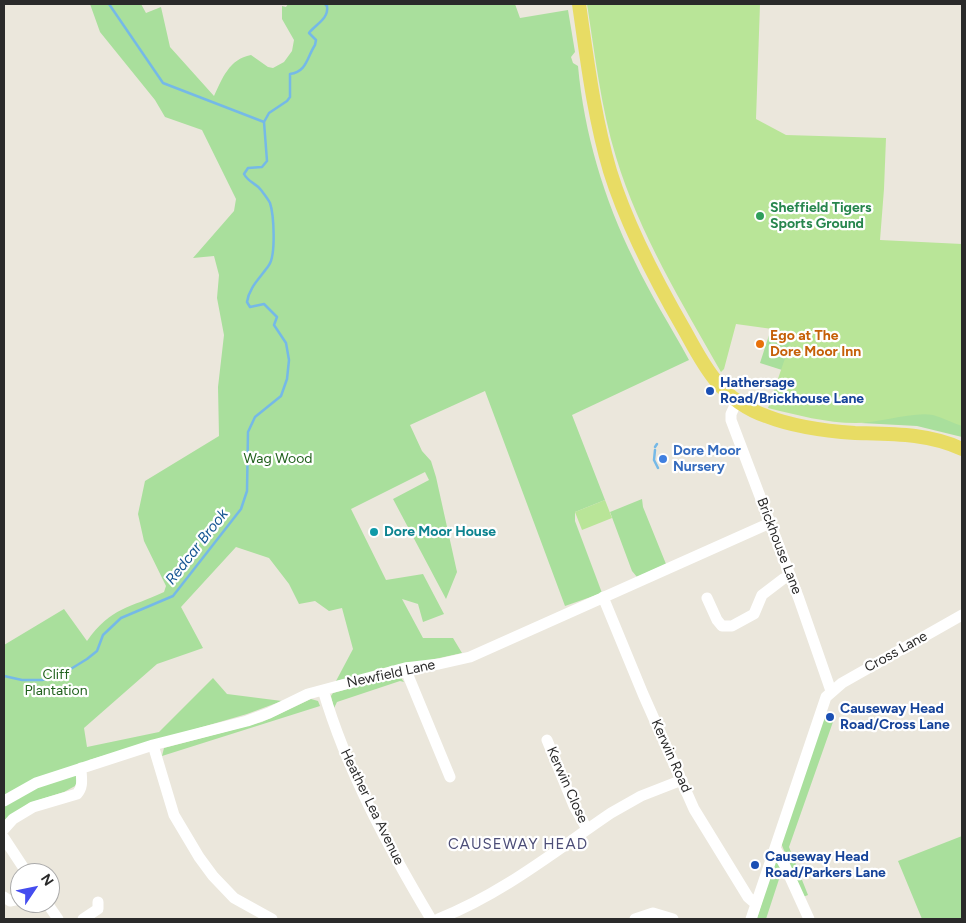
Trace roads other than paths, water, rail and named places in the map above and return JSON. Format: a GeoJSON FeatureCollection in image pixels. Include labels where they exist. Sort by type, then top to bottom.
{"type":"FeatureCollection","features":[{"type":"Feature","properties":{"kind":"main road"},"geometry":{"type":"LineString","coordinates":[[579,4],[590,79],[610,171],[623,204],[671,306],[707,370],[718,384],[737,401],[764,416],[794,425],[828,431],[917,436],[938,440],[962,449]]}},
{"type":"Feature","properties":{"kind":"street","name":"Brickhouse Lane"},"geometry":{"type":"LineString","coordinates":[[737,401],[731,414],[732,420],[830,691]]}},
{"type":"Feature","properties":{"kind":"street","name":"Newfield Lane"},"geometry":{"type":"LineString","coordinates":[[4,801],[36,783],[153,745],[247,721],[323,690],[405,668],[470,657],[770,523]]}},
{"type":"Feature","properties":{"kind":"street"},"geometry":{"type":"LineString","coordinates":[[707,598],[717,620],[722,626],[732,626],[754,614],[762,595],[790,576]]}},
{"type":"Feature","properties":{"kind":"street","name":"Kerwin Road"},"geometry":{"type":"LineString","coordinates":[[603,597],[643,694],[701,822],[748,897],[756,904]]}},
{"type":"Feature","properties":{"kind":"street","name":"Cross Lane"},"geometry":{"type":"LineString","coordinates":[[830,691],[962,615]]}},
{"type":"Feature","properties":{"kind":"street"},"geometry":{"type":"LineString","coordinates":[[405,668],[450,777]]}},
{"type":"Feature","properties":{"kind":"street","name":"Heather Lea Avenue"},"geometry":{"type":"LineString","coordinates":[[323,690],[339,737],[369,805],[404,874],[431,919]]}},
{"type":"Feature","properties":{"kind":"street"},"geometry":{"type":"LineString","coordinates":[[751,919],[824,702],[830,691]]}},
{"type":"Feature","properties":{"kind":"street","name":"Kerwin Close"},"geometry":{"type":"LineString","coordinates":[[547,740],[574,806],[587,829]]}},
{"type":"Feature","properties":{"kind":"street"},"geometry":{"type":"LineString","coordinates":[[153,745],[174,815],[212,876],[234,898],[272,919]]}},
{"type":"Feature","properties":{"kind":"street"},"geometry":{"type":"LineString","coordinates":[[4,829],[13,819],[33,807],[76,794],[80,791],[81,768]]}},
{"type":"Feature","properties":{"kind":"street"},"geometry":{"type":"LineString","coordinates":[[438,919],[465,907],[516,879],[627,803],[682,780]]}},
{"type":"Feature","properties":{"kind":"street"},"geometry":{"type":"LineString","coordinates":[[4,838],[20,863]]}},
{"type":"Feature","properties":{"kind":"street"},"geometry":{"type":"LineString","coordinates":[[774,848],[784,864],[809,919]]}},
{"type":"Feature","properties":{"kind":"street"},"geometry":{"type":"LineString","coordinates":[[82,919],[100,909]]}},
{"type":"Feature","properties":{"kind":"street"},"geometry":{"type":"LineString","coordinates":[[635,919],[653,913],[673,919]]}},
{"type":"Feature","properties":{"kind":"waterway"},"geometry":{"type":"LineString","coordinates":[[109,4],[163,83],[264,122]]}},
{"type":"Feature","properties":{"kind":"waterway","name":"Redcar Brook"},"geometry":{"type":"LineString","coordinates":[[4,676],[22,680],[42,680],[61,675],[87,659],[97,651],[103,635],[121,618],[173,596],[241,509],[247,491],[248,432],[255,417],[281,396],[287,379],[289,360],[286,343],[274,325],[277,317],[264,304],[250,307],[247,302],[253,287],[269,265],[273,253],[274,235],[270,203],[259,188],[244,174],[248,168],[262,167],[267,161],[264,122],[269,113],[290,97],[290,74],[300,70],[308,59],[316,40],[309,33],[326,14],[327,6],[325,4]]}},
{"type":"Feature","properties":{"kind":"waterway"},"geometry":{"type":"LineString","coordinates":[[655,450],[654,460],[658,468]]}},
{"type":"Feature","properties":{"kind":"place","name":"Sheffield Tigers Sports Ground"},"geometry":{"type":"Point","coordinates":[760,216]}},
{"type":"Feature","properties":{"kind":"place","name":"Ego at The Dore Moor Inn"},"geometry":{"type":"Point","coordinates":[760,344]}},
{"type":"Feature","properties":{"kind":"place","name":"Hathersage Road/Brickhouse Lane"},"geometry":{"type":"Point","coordinates":[710,391]}},
{"type":"Feature","properties":{"kind":"place","name":"Dore Moor Nursery"},"geometry":{"type":"Point","coordinates":[663,459]}},
{"type":"Feature","properties":{"kind":"place","name":"Dore Moor House"},"geometry":{"type":"Point","coordinates":[374,532]}},
{"type":"Feature","properties":{"kind":"place","name":"Causeway Head Road/Cross Lane"},"geometry":{"type":"Point","coordinates":[830,717]}},
{"type":"Feature","properties":{"kind":"place","name":"Causeway Head Road/Parkers Lane"},"geometry":{"type":"Point","coordinates":[755,865]}},
{"type":"Feature","properties":{"kind":"district","name":"CAUSEWAY HEAD"},"geometry":{"type":"Point","coordinates":[518,845]}},
{"type":"Feature","properties":{"kind":"park label","name":"Wag Wood"},"geometry":{"type":"Point","coordinates":[278,459]}},
{"type":"Feature","properties":{"kind":"park label","name":"Cliff Plantation"},"geometry":{"type":"Point","coordinates":[56,684]}}]}
